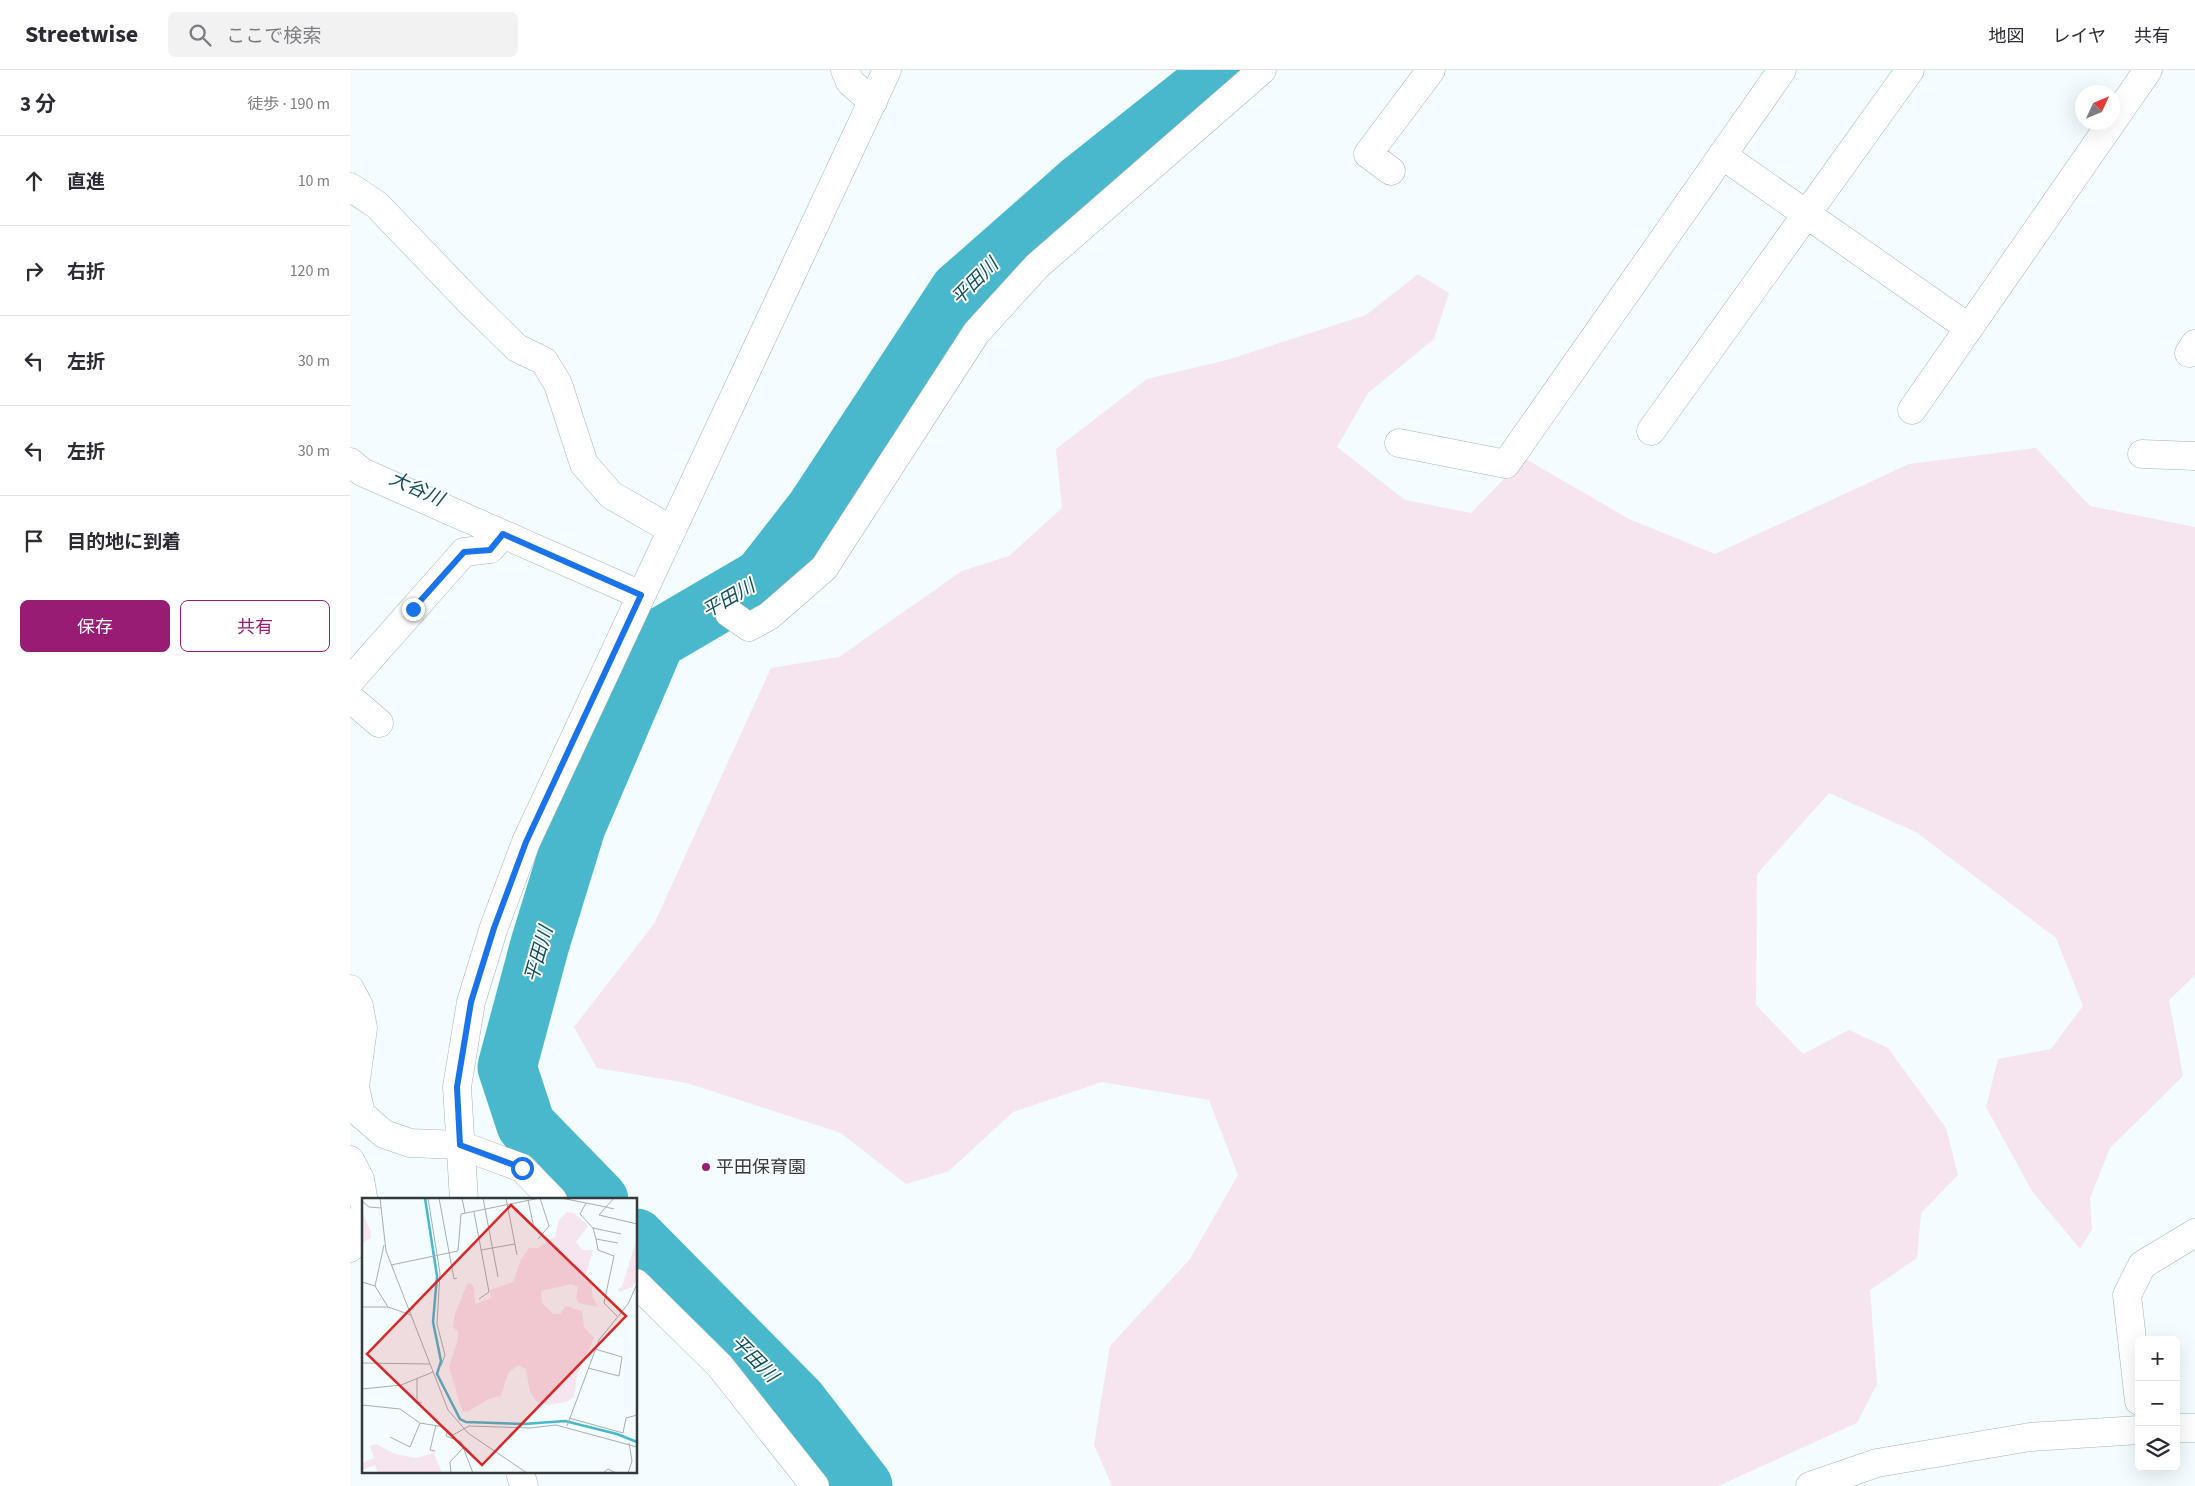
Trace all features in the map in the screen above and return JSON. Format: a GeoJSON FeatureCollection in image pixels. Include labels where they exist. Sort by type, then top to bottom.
{"type":"FeatureCollection","features":[{"type":"Feature","properties":{"kind":"street"},"geometry":{"type":"LineString","coordinates":[[844,70],[850,82],[873,102]]}},
{"type":"Feature","properties":{"kind":"street"},"geometry":{"type":"LineString","coordinates":[[464,1198],[457,1087],[471,1002],[494,928],[526,842],[888,70]]}},
{"type":"Feature","properties":{"kind":"street"},"geometry":{"type":"LineString","coordinates":[[729,613],[749,627],[769,616],[824,568],[976,333],[1037,266],[1262,70]]}},
{"type":"Feature","properties":{"kind":"street"},"geometry":{"type":"LineString","coordinates":[[1391,171],[1368,154],[1431,70]]}},
{"type":"Feature","properties":{"kind":"street"},"geometry":{"type":"LineString","coordinates":[[1399,443],[1506,464],[1782,70]]}},
{"type":"Feature","properties":{"kind":"street"},"geometry":{"type":"LineString","coordinates":[[1651,431],[1910,70]]}},
{"type":"Feature","properties":{"kind":"street"},"geometry":{"type":"LineString","coordinates":[[2120,110],[2148,70]]}},
{"type":"Feature","properties":{"kind":"street"},"geometry":{"type":"LineString","coordinates":[[1912,410],[2106,130]]}},
{"type":"Feature","properties":{"kind":"street"},"geometry":{"type":"LineString","coordinates":[[1722,155],[1969,328]]}},
{"type":"Feature","properties":{"kind":"street"},"geometry":{"type":"LineString","coordinates":[[350,187],[377,205],[517,348],[544,361],[558,384],[584,464],[611,496],[672,530]]}},
{"type":"Feature","properties":{"kind":"street"},"geometry":{"type":"LineString","coordinates":[[2142,454],[2195,456]]}},
{"type":"Feature","properties":{"kind":"street"},"geometry":{"type":"LineString","coordinates":[[350,462],[362,472],[641,595]]}},
{"type":"Feature","properties":{"kind":"street"},"geometry":{"type":"LineString","coordinates":[[350,681],[464,552],[490,550],[503,534]]}},
{"type":"Feature","properties":{"kind":"street"},"geometry":{"type":"LineString","coordinates":[[350,698],[379,722]]}},
{"type":"Feature","properties":{"kind":"street"},"geometry":{"type":"LineString","coordinates":[[350,989],[359,1006],[363,1028],[354,1054],[355,1087],[361,1114],[384,1134],[410,1143],[460,1145],[522,1168],[551,1198]]}},
{"type":"Feature","properties":{"kind":"street"},"geometry":{"type":"LineString","coordinates":[[350,1160],[360,1178],[363,1198]]}},
{"type":"Feature","properties":{"kind":"street"},"geometry":{"type":"LineString","coordinates":[[350,1248],[362,1217]]}},
{"type":"Feature","properties":{"kind":"street"},"geometry":{"type":"LineString","coordinates":[[2137,1381],[2127,1295],[2142,1265],[2195,1233]]}},
{"type":"Feature","properties":{"kind":"street"},"geometry":{"type":"LineString","coordinates":[[638,1284],[720,1366],[815,1486]]}},
{"type":"Feature","properties":{"kind":"street"},"geometry":{"type":"LineString","coordinates":[[2180,1428],[2195,1428]]}},
{"type":"Feature","properties":{"kind":"street"},"geometry":{"type":"LineString","coordinates":[[1810,1486],[1877,1463],[2020,1438],[2135,1430]]}},
{"type":"Feature","properties":{"kind":"shaded area"},"geometry":{"type":"Polygon","coordinates":[[[1418,274],[1449,293],[1434,339],[1368,393],[1337,447],[1405,500],[1471,513],[1524,458],[1629,519],[1715,554],[1909,464],[2036,448],[2090,506],[2195,527],[2195,975],[2169,1000],[2183,1076],[2110,1148],[2090,1198],[2092,1229],[2080,1249],[2032,1191],[1986,1107],[1998,1059],[2051,1049],[2083,1006],[2056,938],[1916,832],[1829,793],[1757,874],[1756,1005],[1803,1054],[1849,1030],[1888,1048],[1946,1128],[1958,1175],[1921,1213],[1917,1258],[1870,1290],[1877,1384],[1857,1423],[1718,1486],[1112,1486],[1094,1445],[1110,1346],[1190,1259],[1238,1175],[1209,1100],[1102,1082],[1013,1112],[949,1171],[906,1184],[841,1133],[687,1083],[597,1068],[574,1027],[654,924],[771,668],[839,657],[962,571],[1009,556],[1062,508],[1056,449],[1147,379],[1227,360],[1366,315],[1418,274]]]}},
{"type":"Feature","properties":{"kind":"waterway","name":"平田川"},"geometry":{"type":"LineString","coordinates":[[597,1198],[526,1125],[507,1067],[540,944],[576,827],[656,640],[762,578],[815,510],[959,291],[1084,181],[1224,70]]}},
{"type":"Feature","properties":{"kind":"waterway","name":"平田川"},"geometry":{"type":"LineString","coordinates":[[638,1240],[798,1402],[863,1486]]}},
{"type":"Feature","properties":{"kind":"place","name":"平田保育園"},"geometry":{"type":"Point","coordinates":[706,1167]}},
{"type":"Feature","properties":{"kind":"route"},"geometry":{"type":"LineString","coordinates":[[413,609],[464,552],[490,550],[503,534],[641,595],[526,842],[494,928],[471,1002],[457,1087],[460,1145],[522,1168]]}},
{"type":"Feature","properties":{"kind":"water label","name":"大谷川"},"geometry":{"type":"Point","coordinates":[417,488]}}]}
